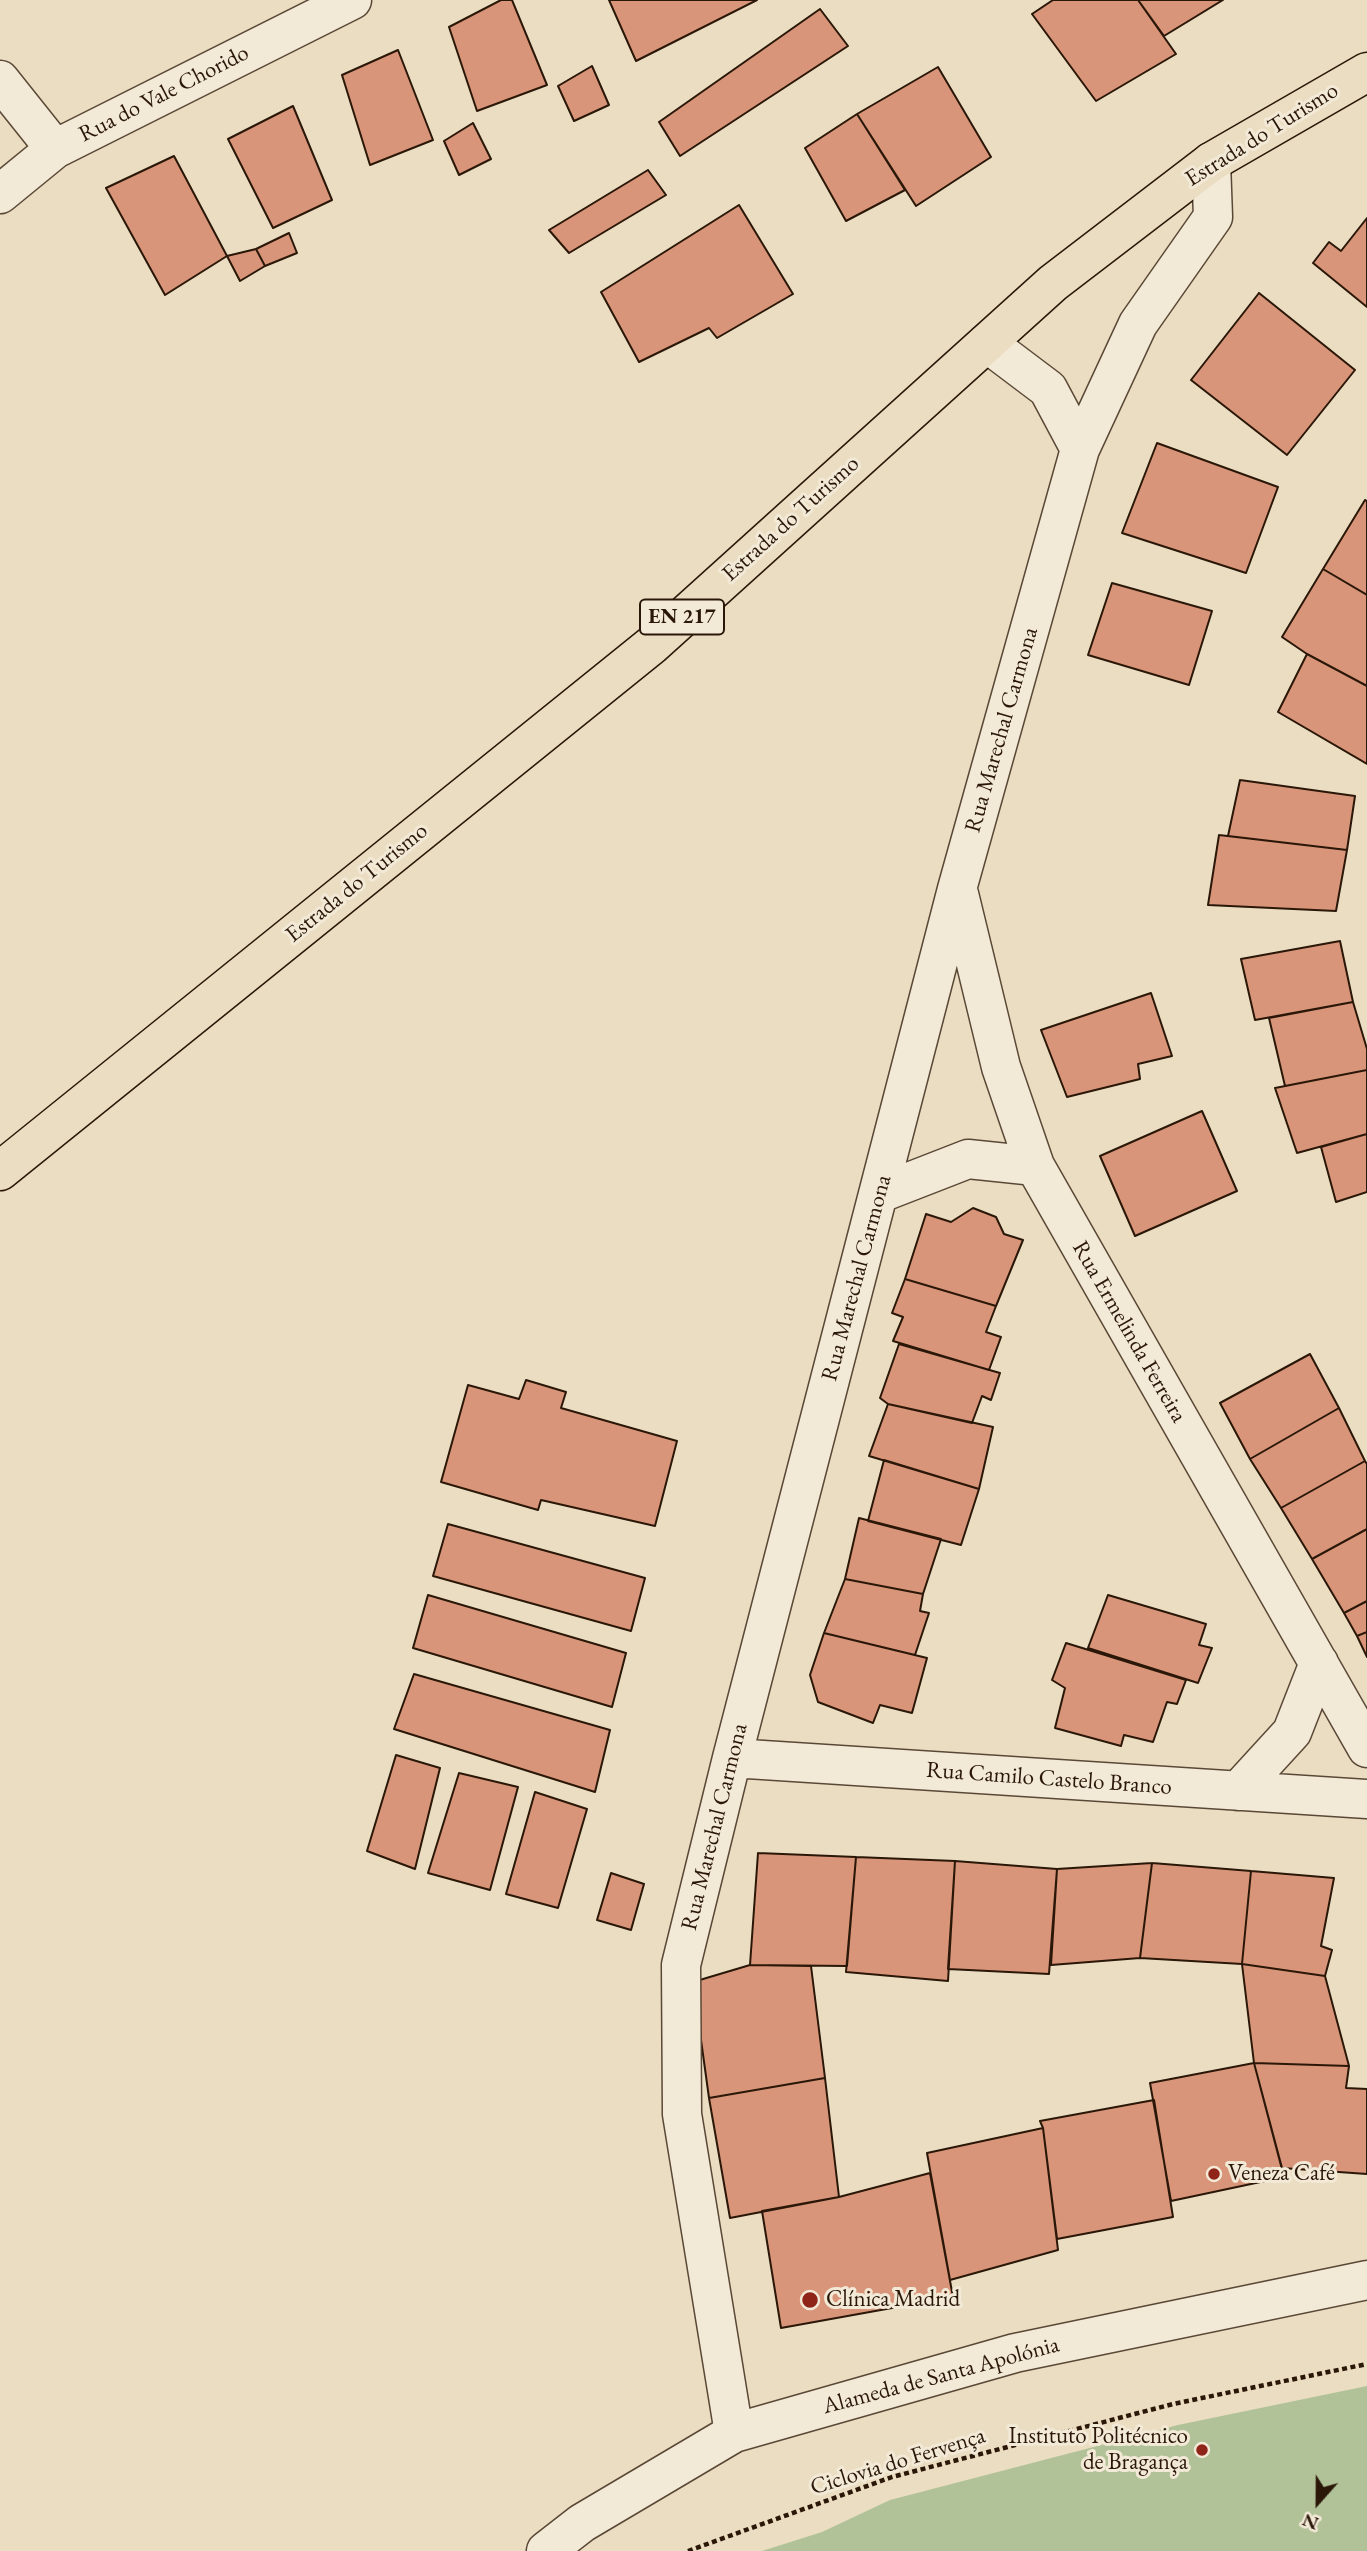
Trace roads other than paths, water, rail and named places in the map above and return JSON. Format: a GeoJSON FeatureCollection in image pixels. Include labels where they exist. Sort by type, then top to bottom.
{"type":"FeatureCollection","features":[{"type":"Feature","properties":{"kind":"main road","name":"Estrada do Turismo"},"geometry":{"type":"LineString","coordinates":[[0,1171],[652,645],[1053,283],[1212,162],[1367,72]]}},
{"type":"Feature","properties":{"kind":"street","name":"Rua do Vale Chorido"},"geometry":{"type":"LineString","coordinates":[[0,80],[55,149],[352,0]]}},
{"type":"Feature","properties":{"kind":"street"},"geometry":{"type":"LineString","coordinates":[[0,194],[55,149]]}},
{"type":"Feature","properties":{"kind":"street","name":"Rua Marechal Carmona"},"geometry":{"type":"LineString","coordinates":[[734,2433],[682,2114],[681,1965],[957,889],[1080,449],[1138,324],[1213,217],[1212,162]]}},
{"type":"Feature","properties":{"kind":"street"},"geometry":{"type":"LineString","coordinates":[[987,343],[1048,389],[1080,449]]}},
{"type":"Feature","properties":{"kind":"street","name":"Rua Ermelinda Ferreira"},"geometry":{"type":"LineString","coordinates":[[957,889],[1001,1067],[1035,1166],[1367,1748]]}},
{"type":"Feature","properties":{"kind":"street"},"geometry":{"type":"LineString","coordinates":[[878,1194],[968,1159],[1035,1166]]}},
{"type":"Feature","properties":{"kind":"street"},"geometry":{"type":"LineString","coordinates":[[1238,1791],[1292,1732],[1319,1663]]}},
{"type":"Feature","properties":{"kind":"street","name":"Rua Camilo Castelo Branco"},"geometry":{"type":"LineString","coordinates":[[732,1758],[1367,1799]]}},
{"type":"Feature","properties":{"kind":"street","name":"Alameda de Santa Apolónia"},"geometry":{"type":"LineString","coordinates":[[546,2551],[582,2523],[734,2433],[1015,2353],[1367,2280]]}},
{"type":"Feature","properties":{"kind":"place","name":"Veneza Café"},"geometry":{"type":"Point","coordinates":[1214,2174]}},
{"type":"Feature","properties":{"kind":"place","name":"Clínica Madrid"},"geometry":{"type":"Point","coordinates":[810,2300]}},
{"type":"Feature","properties":{"kind":"place","name":"Instituto Politécnico de Bragança"},"geometry":{"type":"Point","coordinates":[1202,2450]}}]}
